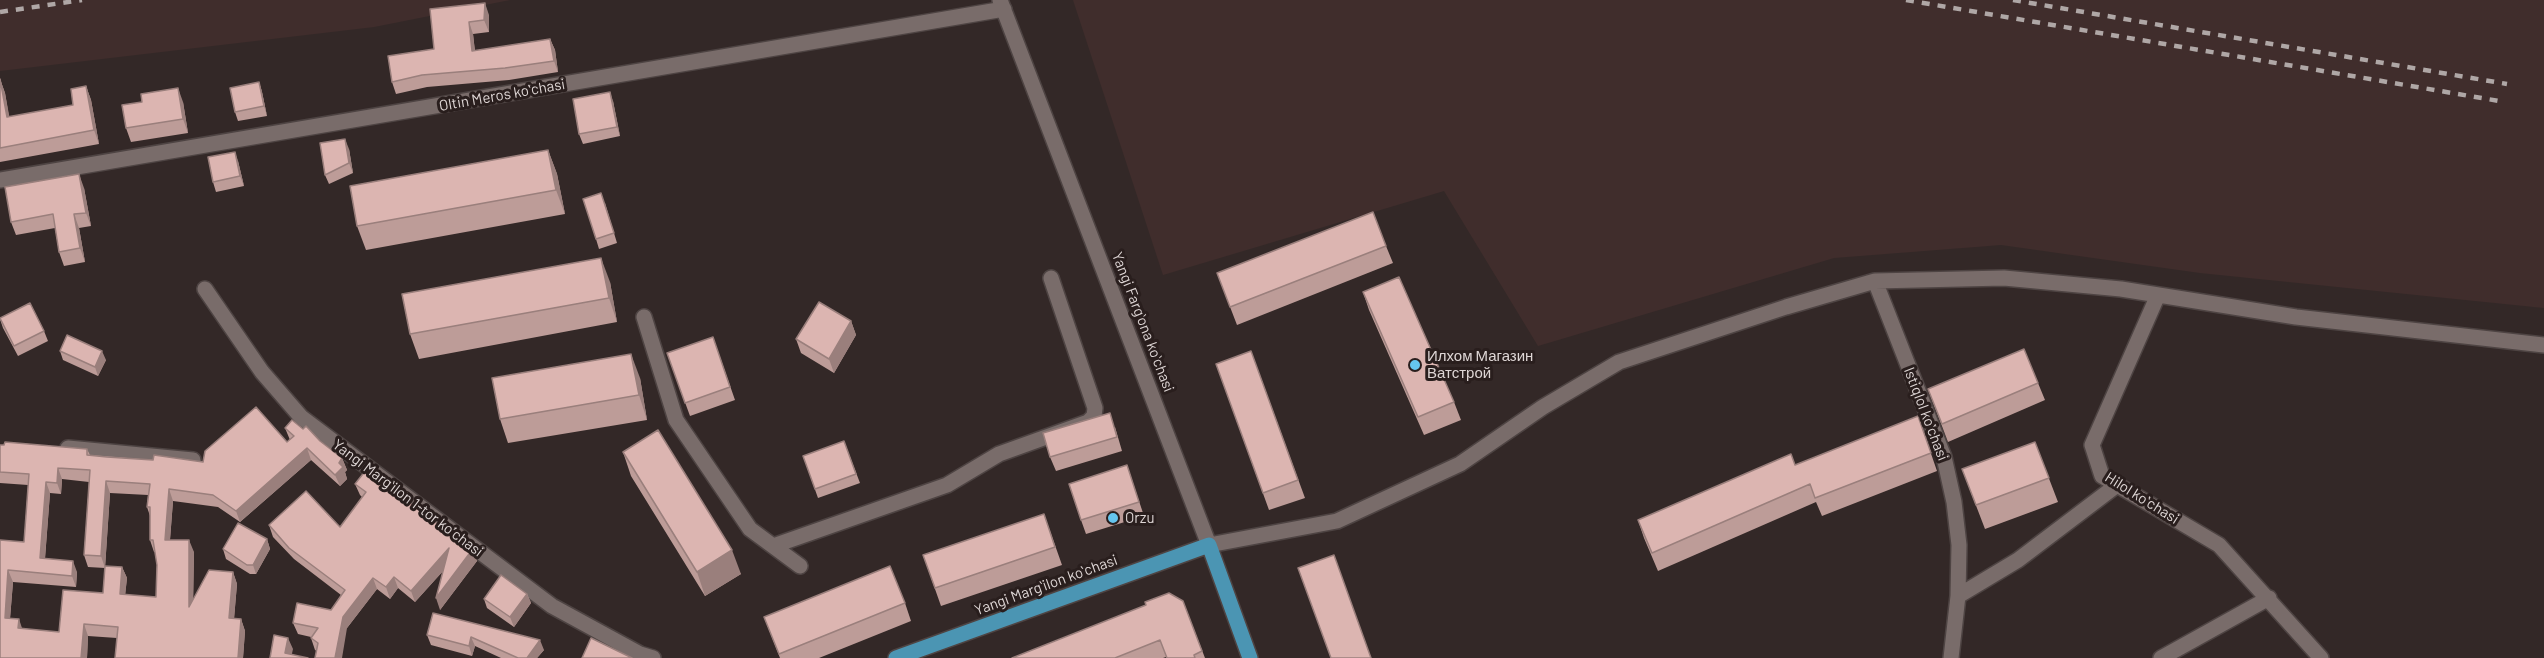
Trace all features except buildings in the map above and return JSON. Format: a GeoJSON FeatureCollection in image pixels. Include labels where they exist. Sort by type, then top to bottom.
{"type":"FeatureCollection","features":[{"type":"Feature","properties":{"kind":"main road","name":"Yangi Margʻilon koʻchasi"},"geometry":{"type":"LineString","coordinates":[[896,658],[1209,545]]}},
{"type":"Feature","properties":{"kind":"main road","name":"Yangi Fargʻona koʻchasi"},"geometry":{"type":"LineString","coordinates":[[1209,545],[1250,658]]}},
{"type":"Feature","properties":{"kind":"street","name":"Oltin Meros koʻchasi"},"geometry":{"type":"LineString","coordinates":[[0,180],[1002,5]]}},
{"type":"Feature","properties":{"kind":"street","name":"Yangi Fargʻona koʻchasi"},"geometry":{"type":"LineString","coordinates":[[1002,5],[1209,545]]}},
{"type":"Feature","properties":{"kind":"street"},"geometry":{"type":"LineString","coordinates":[[772,546],[947,485],[999,454],[1088,422],[1094,416],[1095,408],[1051,278]]}},
{"type":"Feature","properties":{"kind":"street"},"geometry":{"type":"LineString","coordinates":[[1209,545],[1337,521],[1460,464],[1543,407],[1619,362],[1785,307],[1875,282],[2004,278],[2158,295],[2296,317],[2544,345]]}},
{"type":"Feature","properties":{"kind":"street","name":"Istiqlol koʻchasi"},"geometry":{"type":"LineString","coordinates":[[1875,282],[1944,457],[1954,502],[1958,534],[1959,596],[1951,658]]}},
{"type":"Feature","properties":{"kind":"street","name":"Yangi Margʻilon 1-tor koʼchasi"},"geometry":{"type":"LineString","coordinates":[[205,289],[262,372],[302,417],[552,606],[640,654],[653,658]]}},
{"type":"Feature","properties":{"kind":"street","name":"Hilol koʻchasi"},"geometry":{"type":"LineString","coordinates":[[2158,295],[2092,445],[2102,476],[2219,544],[2321,658]]}},
{"type":"Feature","properties":{"kind":"street"},"geometry":{"type":"LineString","coordinates":[[644,317],[676,420],[750,529],[800,566]]}},
{"type":"Feature","properties":{"kind":"street"},"geometry":{"type":"LineString","coordinates":[[57,447],[193,460]]}},
{"type":"Feature","properties":{"kind":"street"},"geometry":{"type":"LineString","coordinates":[[1959,596],[2018,561],[2117,485]]}},
{"type":"Feature","properties":{"kind":"street"},"geometry":{"type":"LineString","coordinates":[[2161,658],[2269,598]]}},
{"type":"Feature","properties":{"kind":"shaded area"},"geometry":{"type":"Polygon","coordinates":[[[0,0],[510,0],[374,27],[0,71],[0,0]]]}},
{"type":"Feature","properties":{"kind":"shaded area"},"geometry":{"type":"Polygon","coordinates":[[[1073,0],[2544,0],[2544,308],[2200,273],[2001,245],[1834,258],[1538,346],[1444,191],[1163,275],[1073,0]]]}},
{"type":"Feature","properties":{"kind":"railway"},"geometry":{"type":"LineString","coordinates":[[0,12],[82,0]]}},
{"type":"Feature","properties":{"kind":"railway"},"geometry":{"type":"LineString","coordinates":[[1906,0],[2505,102]]}},
{"type":"Feature","properties":{"kind":"railway"},"geometry":{"type":"LineString","coordinates":[[2013,0],[2507,84]]}},
{"type":"Feature","properties":{"kind":"place","name":"Илхом Магазин Ватстрой"},"geometry":{"type":"Point","coordinates":[1415,365]}},
{"type":"Feature","properties":{"kind":"place","name":"Orzu"},"geometry":{"type":"Point","coordinates":[1113,518]}}]}
